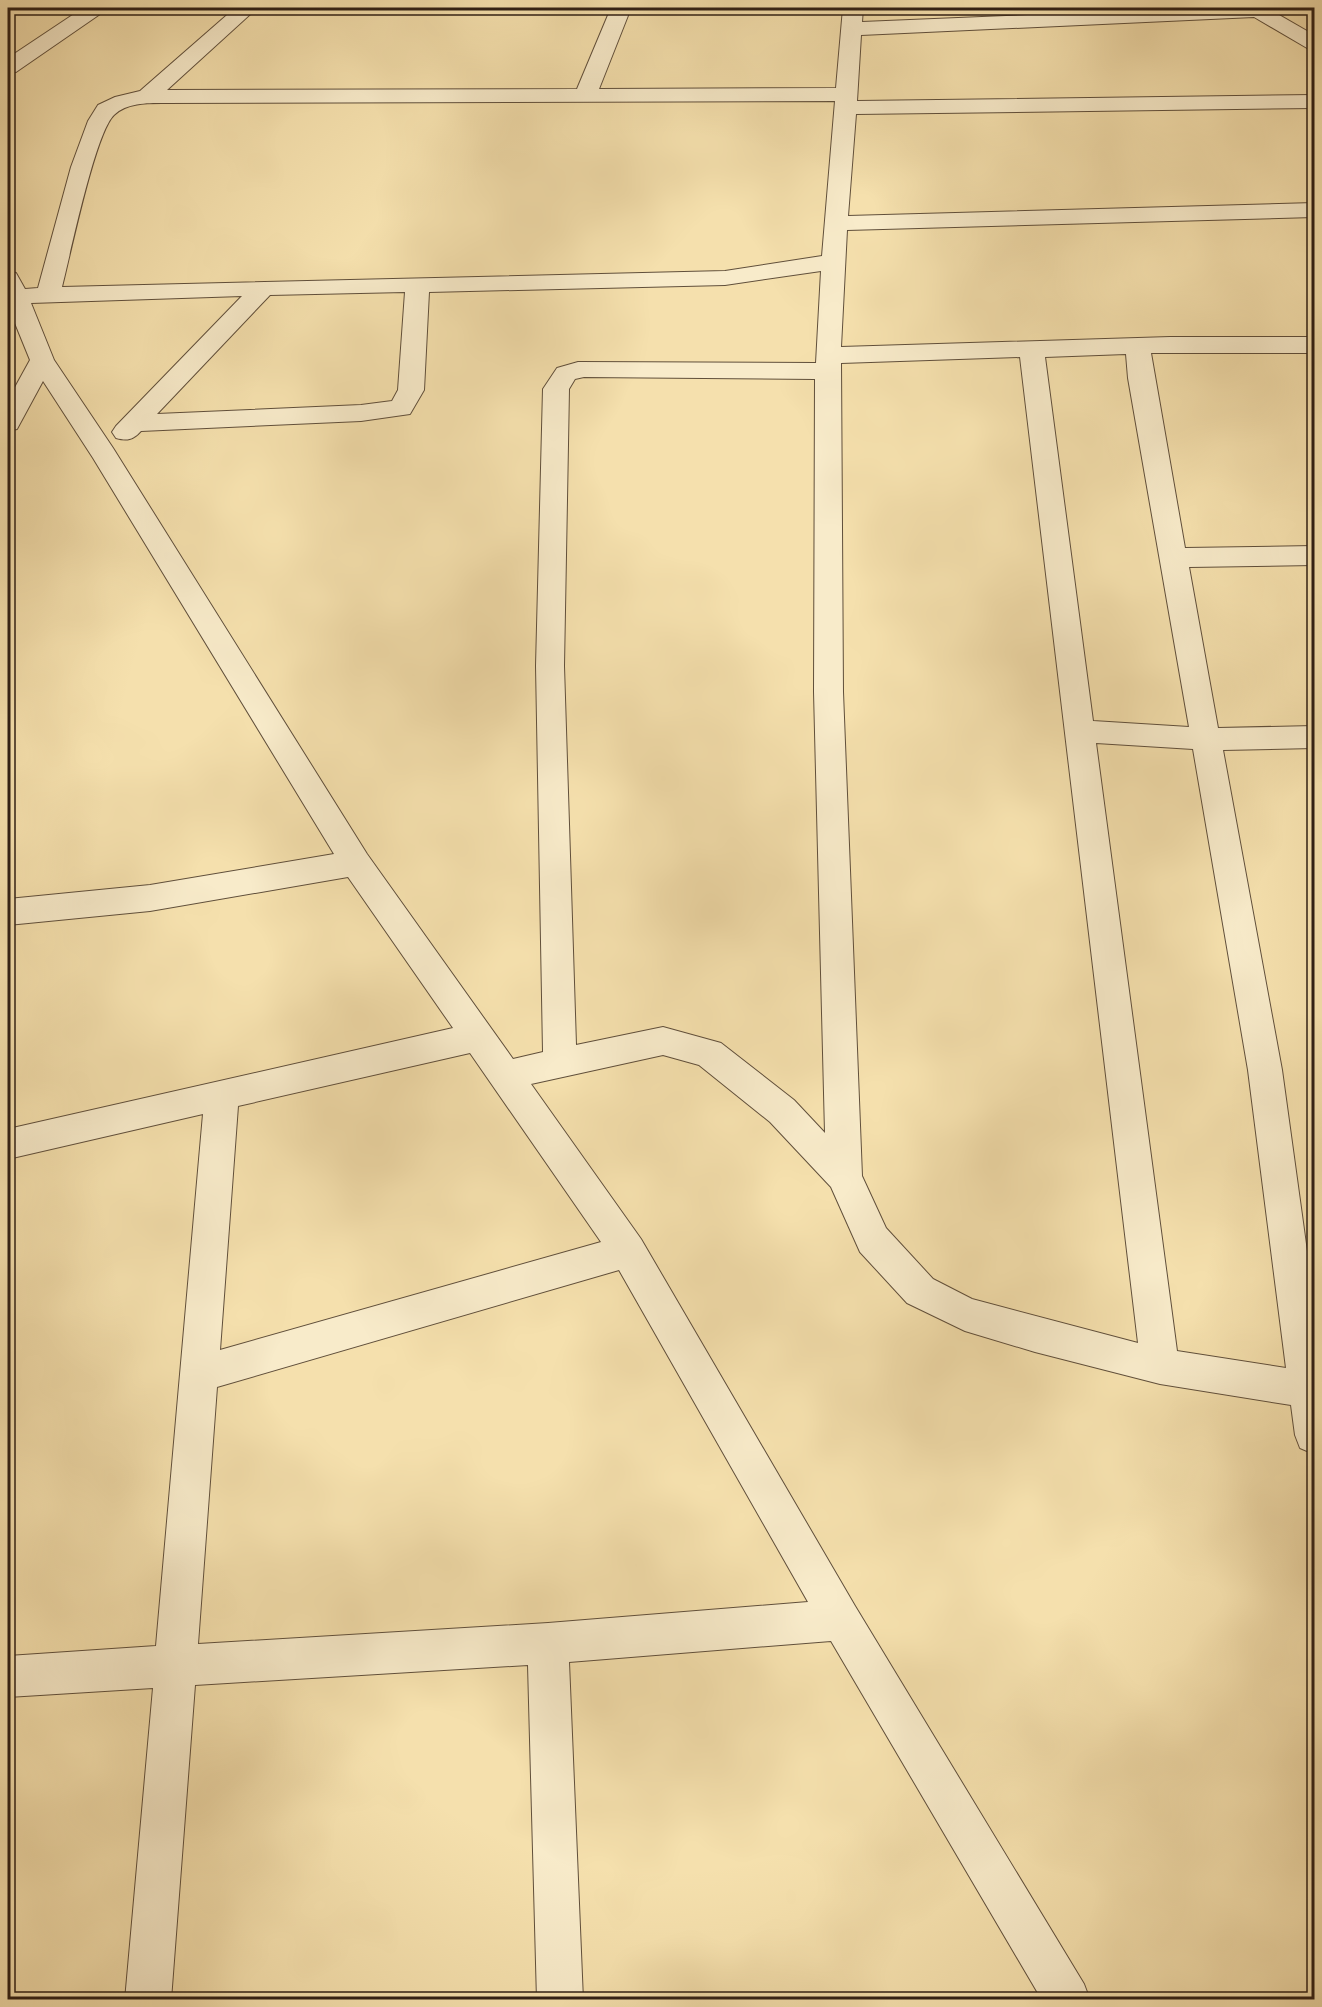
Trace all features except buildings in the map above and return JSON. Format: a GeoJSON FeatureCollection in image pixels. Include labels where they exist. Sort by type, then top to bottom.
{"type":"FeatureCollection","features":[{"type":"Feature","properties":{"kind":"street"},"geometry":{"type":"LineString","coordinates":[[8,67],[96,8]]}},
{"type":"Feature","properties":{"kind":"street"},"geometry":{"type":"LineString","coordinates":[[145,98],[247,8]]}},
{"type":"Feature","properties":{"kind":"street"},"geometry":{"type":"LineString","coordinates":[[585,96],[621,8]]}},
{"type":"Feature","properties":{"kind":"street"},"geometry":{"type":"LineString","coordinates":[[844,1176],[827,674],[829,363],[833,262],[852,18],[1255,9],[1314,44]]}},
{"type":"Feature","properties":{"kind":"street"},"geometry":{"type":"LineString","coordinates":[[48,296],[98,119],[114,105],[145,98],[585,96],[846,101],[1314,102]]}},
{"type":"Feature","properties":{"kind":"street"},"geometry":{"type":"LineString","coordinates":[[837,223],[1314,210]]}},
{"type":"Feature","properties":{"kind":"street"},"geometry":{"type":"LineString","coordinates":[[12,288],[48,296],[263,288],[725,279],[833,262]]}},
{"type":"Feature","properties":{"kind":"street"},"geometry":{"type":"LineString","coordinates":[[134,423],[361,413],[401,408],[411,390],[417,285]]}},
{"type":"Feature","properties":{"kind":"street"},"geometry":{"type":"LineString","coordinates":[[12,288],[42,360],[104,454],[356,863],[628,1251],[841,1620],[1068,2000]]}},
{"type":"Feature","properties":{"kind":"street"},"geometry":{"type":"LineString","coordinates":[[104,454],[263,288]]}},
{"type":"Feature","properties":{"kind":"street"},"geometry":{"type":"LineString","coordinates":[[560,1062],[550,666],[556,389],[560,379],[572,370],[584,369],[829,363],[1032,350],[1314,345]]}},
{"type":"Feature","properties":{"kind":"street"},"geometry":{"type":"LineString","coordinates":[[1138,347],[1141,378],[1265,1070],[1314,1435]]}},
{"type":"Feature","properties":{"kind":"street"},"geometry":{"type":"LineString","coordinates":[[1032,350],[1082,731],[1160,1366]]}},
{"type":"Feature","properties":{"kind":"street"},"geometry":{"type":"LineString","coordinates":[[8,423],[42,360]]}},
{"type":"Feature","properties":{"kind":"street"},"geometry":{"type":"LineString","coordinates":[[1173,558],[1314,555]]}},
{"type":"Feature","properties":{"kind":"street"},"geometry":{"type":"LineString","coordinates":[[1082,731],[1206,739],[1314,737]]}},
{"type":"Feature","properties":{"kind":"street"},"geometry":{"type":"LineString","coordinates":[[8,912],[150,898],[356,863]]}},
{"type":"Feature","properties":{"kind":"street"},"geometry":{"type":"LineString","coordinates":[[8,1144],[477,1037]]}},
{"type":"Feature","properties":{"kind":"street"},"geometry":{"type":"LineString","coordinates":[[506,1075],[663,1041],[709,1053],[782,1111],[844,1176],[873,1240],[920,1291],[965,1314],[1160,1366],[1308,1390]]}},
{"type":"Feature","properties":{"kind":"street"},"geometry":{"type":"LineString","coordinates":[[148,2000],[222,1096]]}},
{"type":"Feature","properties":{"kind":"street"},"geometry":{"type":"LineString","coordinates":[[200,1374],[628,1251]]}},
{"type":"Feature","properties":{"kind":"street"},"geometry":{"type":"LineString","coordinates":[[8,1676],[175,1668],[548,1643],[841,1620]]}},
{"type":"Feature","properties":{"kind":"street"},"geometry":{"type":"LineString","coordinates":[[548,1643],[560,2000]]}}]}
